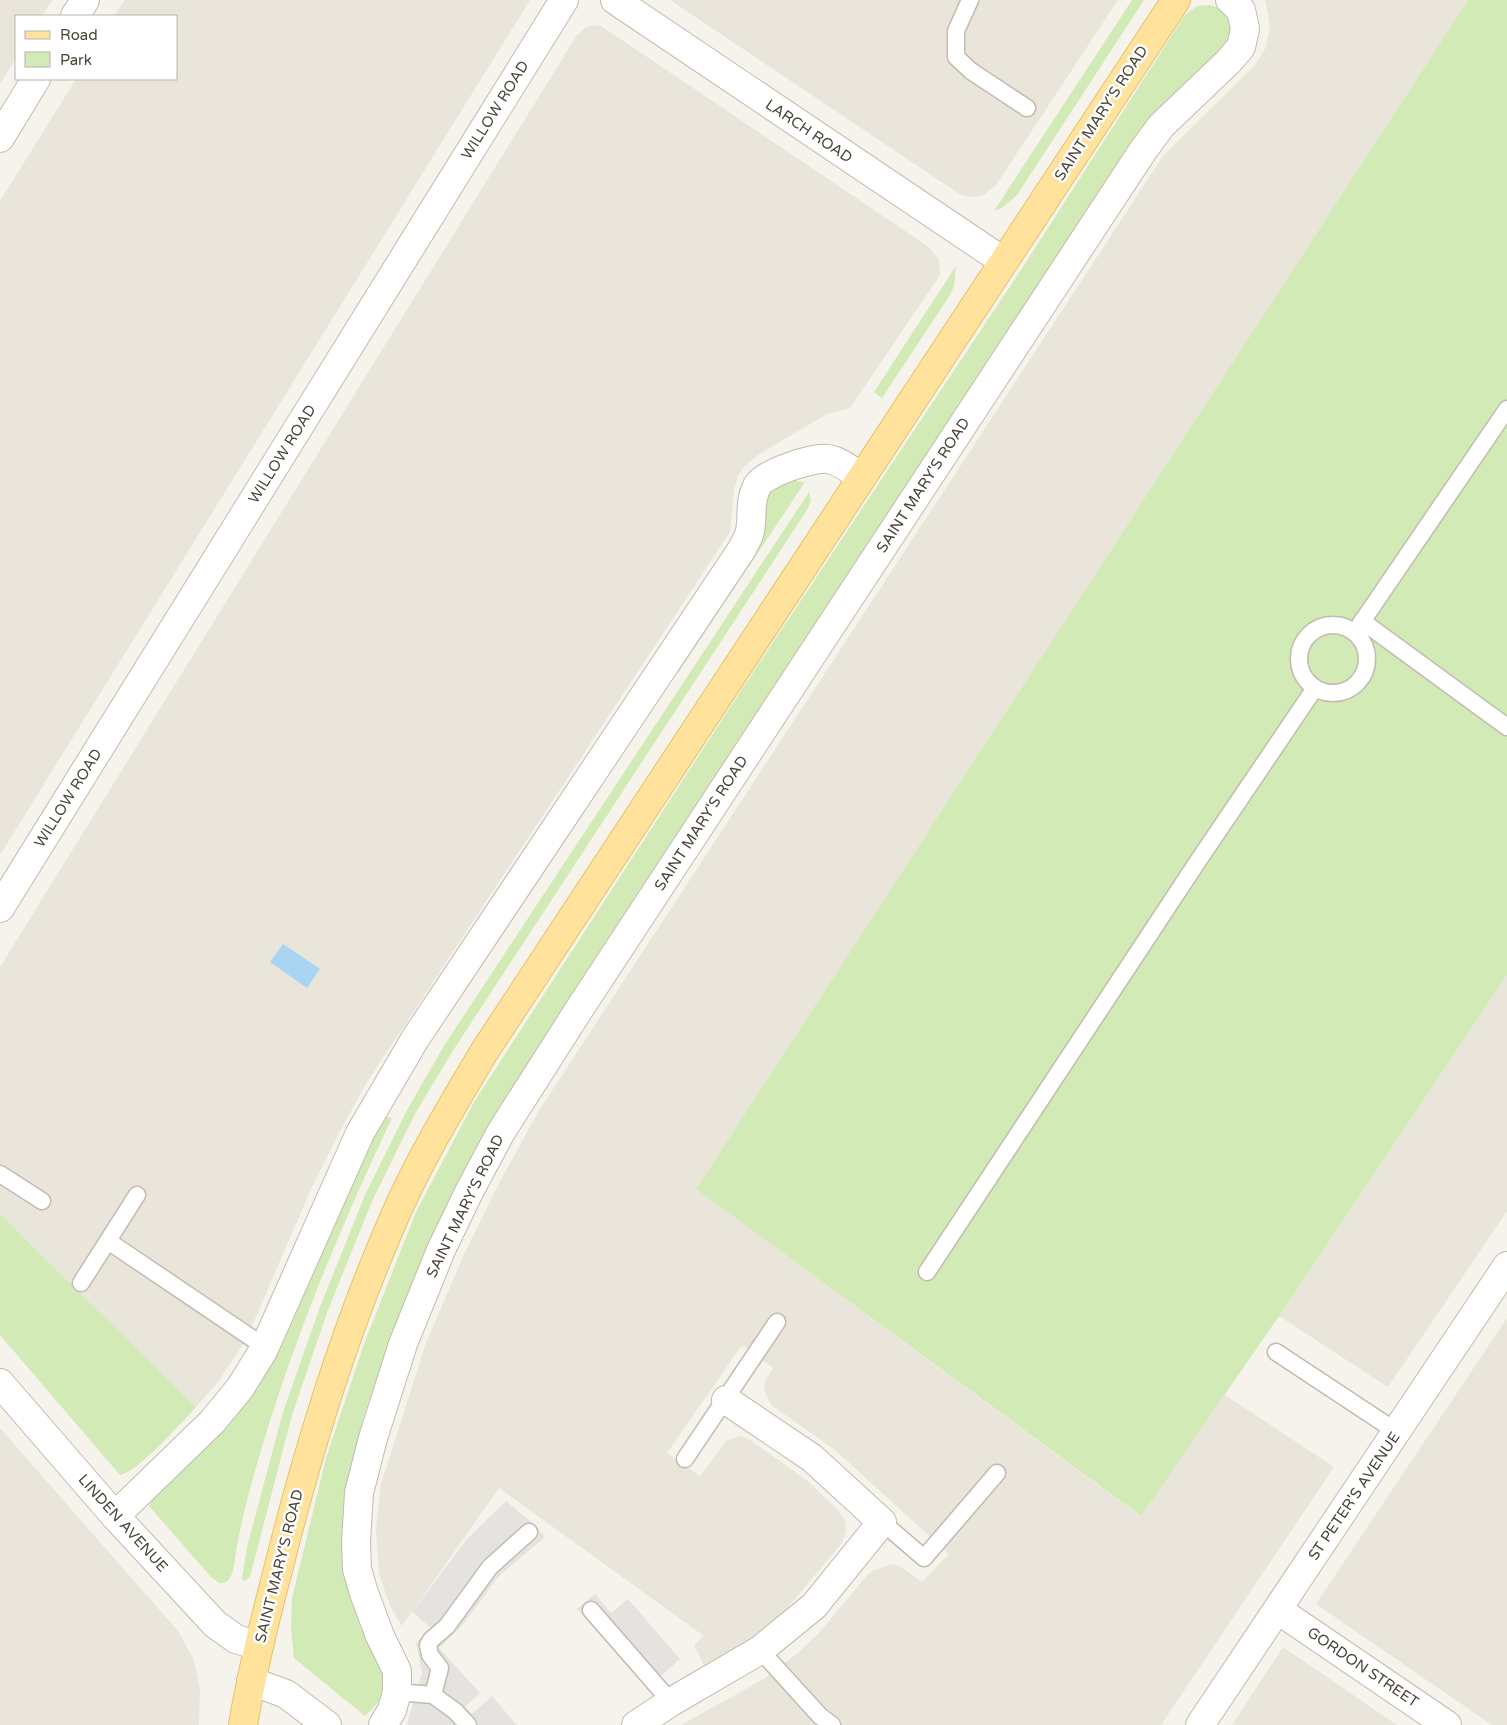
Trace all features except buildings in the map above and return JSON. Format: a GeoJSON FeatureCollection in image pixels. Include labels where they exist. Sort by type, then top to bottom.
{"type":"FeatureCollection","features":[{"type":"Feature","properties":{"kind":"main road","name":"SAINT MARY'S ROAD"},"geometry":{"type":"LineString","coordinates":[[243,1725],[258,1646],[299,1484],[345,1342],[391,1224],[438,1130],[484,1052],[1176,0]]}},
{"type":"Feature","properties":{"kind":"street"},"geometry":{"type":"LineString","coordinates":[[76,15],[85,0]]}},
{"type":"Feature","properties":{"kind":"street","name":"WILLOW ROAD"},"geometry":{"type":"LineString","coordinates":[[0,908],[564,0]]}},
{"type":"Feature","properties":{"kind":"street","name":"LARCH ROAD"},"geometry":{"type":"LineString","coordinates":[[614,0],[1003,261]]}},
{"type":"Feature","properties":{"kind":"street","name":"SAINT MARY'S ROAD"},"geometry":{"type":"LineString","coordinates":[[383,1725],[392,1710],[397,1692],[398,1671],[373,1619],[358,1570],[356,1542],[359,1493],[373,1438],[403,1344],[441,1250],[470,1190],[501,1132],[580,1008],[1142,152],[1161,126],[1228,62],[1240,47],[1245,29],[1241,10],[1230,0]]}},
{"type":"Feature","properties":{"kind":"street"},"geometry":{"type":"LineString","coordinates":[[0,138],[35,80]]}},
{"type":"Feature","properties":{"kind":"street"},"geometry":{"type":"LineString","coordinates":[[115,1516],[212,1422],[240,1388],[265,1347],[360,1133],[415,1039],[742,548],[750,534],[751,502],[758,484],[770,476],[806,461],[826,459],[839,462],[861,477]]}},
{"type":"Feature","properties":{"kind":"street","name":"ST PETER'S AVENUE"},"geometry":{"type":"LineString","coordinates":[[1200,1725],[1507,1266]]}},
{"type":"Feature","properties":{"kind":"street","name":"LINDEN AVENUE"},"geometry":{"type":"LineString","coordinates":[[0,1383],[115,1516],[215,1624],[236,1639],[258,1646]]}},
{"type":"Feature","properties":{"kind":"street"},"geometry":{"type":"LineString","coordinates":[[642,1724],[671,1702],[760,1650],[814,1606],[882,1522],[812,1458],[726,1400]]}},
{"type":"Feature","properties":{"kind":"street","name":"GORDON STREET"},"geometry":{"type":"LineString","coordinates":[[1278,1610],[1447,1725]]}},
{"type":"Feature","properties":{"kind":"street"},"geometry":{"type":"LineString","coordinates":[[251,1681],[286,1694],[327,1725]]}},
{"type":"Feature","properties":{"kind":"lane"},"geometry":{"type":"LineString","coordinates":[[970,0],[956,31],[956,57],[971,71],[1027,108]]}},
{"type":"Feature","properties":{"kind":"lane"},"geometry":{"type":"LineString","coordinates":[[1358,627],[1507,409]]}},
{"type":"Feature","properties":{"kind":"lane"},"geometry":{"type":"LineString","coordinates":[[1358,627],[1367,652],[1368,663],[1358,684],[1337,694],[1325,693],[1306,681],[1300,671],[1298,660],[1300,649],[1305,639],[1313,631],[1323,626],[1358,627],[1507,728]]}},
{"type":"Feature","properties":{"kind":"lane"},"geometry":{"type":"LineString","coordinates":[[927,1272],[1315,688]]}},
{"type":"Feature","properties":{"kind":"lane"},"geometry":{"type":"LineString","coordinates":[[0,1174],[42,1201]]}},
{"type":"Feature","properties":{"kind":"lane"},"geometry":{"type":"LineString","coordinates":[[81,1283],[137,1196]]}},
{"type":"Feature","properties":{"kind":"lane"},"geometry":{"type":"LineString","coordinates":[[108,1241],[265,1347]]}},
{"type":"Feature","properties":{"kind":"lane"},"geometry":{"type":"LineString","coordinates":[[685,1459],[778,1322]]}},
{"type":"Feature","properties":{"kind":"lane"},"geometry":{"type":"LineString","coordinates":[[1276,1352],[1397,1432]]}},
{"type":"Feature","properties":{"kind":"lane"},"geometry":{"type":"LineString","coordinates":[[882,1522],[924,1558],[997,1473]]}},
{"type":"Feature","properties":{"kind":"lane"},"geometry":{"type":"LineString","coordinates":[[433,1694],[440,1668],[430,1655],[428,1645],[447,1626],[490,1567],[528,1532]]}},
{"type":"Feature","properties":{"kind":"lane"},"geometry":{"type":"LineString","coordinates":[[591,1610],[671,1702]]}},
{"type":"Feature","properties":{"kind":"lane"},"geometry":{"type":"LineString","coordinates":[[760,1650],[820,1716],[832,1725]]}},
{"type":"Feature","properties":{"kind":"lane"},"geometry":{"type":"LineString","coordinates":[[397,1692],[433,1694],[455,1711],[468,1725]]}},
{"type":"Feature","properties":{"kind":"shaded area"},"geometry":{"type":"Polygon","coordinates":[[[0,0],[52,0],[43,15],[15,15],[15,60],[0,84],[0,0]]]}},
{"type":"Feature","properties":{"kind":"shaded area"},"geometry":{"type":"Polygon","coordinates":[[[125,0],[530,0],[0,855],[0,201],[75,80],[178,80],[178,15],[115,15],[125,0]]]}},
{"type":"Feature","properties":{"kind":"shaded area"},"geometry":{"type":"Polygon","coordinates":[[[670,0],[1118,0],[996,185],[984,195],[972,197],[961,195],[670,0]]]}},
{"type":"Feature","properties":{"kind":"shaded area"},"geometry":{"type":"Polygon","coordinates":[[[1265,0],[1468,0],[696,1189],[1140,1516],[1225,1395],[1334,1467],[1161,1725],[681,1725],[762,1680],[798,1653],[818,1634],[868,1574],[891,1564],[900,1566],[922,1582],[949,1554],[835,1450],[771,1405],[764,1390],[765,1381],[773,1368],[742,1345],[667,1453],[700,1476],[726,1441],[741,1436],[750,1440],[809,1482],[838,1510],[845,1520],[846,1531],[842,1543],[783,1613],[760,1632],[704,1665],[694,1645],[704,1636],[499,1488],[402,1626],[390,1606],[379,1574],[376,1529],[381,1484],[426,1343],[462,1259],[496,1189],[538,1112],[1163,156],[1256,64],[1266,47],[1270,26],[1265,0]]]}},
{"type":"Feature","properties":{"kind":"shaded area"},"geometry":{"type":"Polygon","coordinates":[[[593,25],[601,26],[929,247],[939,260],[940,275],[850,408],[827,414],[758,455],[738,475],[734,491],[730,532],[367,1082],[311,1189],[246,1340],[218,1382],[196,1407],[0,1213],[0,967],[577,35],[586,27],[593,25]]]}},
{"type":"Feature","properties":{"kind":"shaded area"},"geometry":{"type":"Polygon","coordinates":[[[1507,975],[1507,1211],[1388,1387],[1279,1316],[1507,975]]]}},
{"type":"Feature","properties":{"kind":"shaded area"},"geometry":{"type":"Polygon","coordinates":[[[1507,1318],[1507,1725],[1492,1725],[1316,1604],[1507,1318]]]}},
{"type":"Feature","properties":{"kind":"shaded area"},"geometry":{"type":"Polygon","coordinates":[[[0,1428],[178,1631],[194,1660],[200,1689],[199,1725],[0,1725],[0,1428]]]}},
{"type":"Feature","properties":{"kind":"shaded area"},"geometry":{"type":"Polygon","coordinates":[[[506,1501],[535,1525],[545,1537],[499,1576],[462,1626],[439,1648],[480,1693],[465,1707],[472,1714],[492,1696],[517,1725],[409,1725],[407,1724],[422,1673],[416,1643],[431,1628],[412,1612],[467,1539],[506,1501]]]}},
{"type":"Feature","properties":{"kind":"shaded area"},"geometry":{"type":"Polygon","coordinates":[[[595,1594],[611,1613],[628,1599],[680,1659],[647,1688],[577,1609],[595,1594]]]}},
{"type":"Feature","properties":{"kind":"shaded area"},"geometry":{"type":"Polygon","coordinates":[[[1283,1647],[1397,1725],[1232,1725],[1283,1647]]]}},
{"type":"Feature","properties":{"kind":"green space"},"geometry":{"type":"Polygon","coordinates":[[[1132,0],[1144,0],[1017,195],[1002,208],[994,211],[1132,0]]]}},
{"type":"Feature","properties":{"kind":"green space"},"geometry":{"type":"Polygon","coordinates":[[[1468,0],[1507,0],[1507,975],[1279,1316],[1141,1516],[696,1189],[1468,0]]]}},
{"type":"Feature","properties":{"kind":"green space"},"geometry":{"type":"Polygon","coordinates":[[[1209,5],[1219,9],[1229,22],[1230,34],[1225,47],[1161,109],[1132,142],[593,961],[491,1122],[439,1221],[391,1338],[363,1418],[345,1492],[343,1549],[348,1590],[361,1629],[376,1655],[384,1675],[384,1690],[377,1704],[365,1716],[294,1658],[291,1628],[292,1598],[326,1458],[364,1344],[416,1212],[474,1102],[742,689],[1019,273],[1185,15],[1197,6],[1209,5]]]}},
{"type":"Feature","properties":{"kind":"green space"},"geometry":{"type":"Polygon","coordinates":[[[956,266],[954,286],[950,295],[882,398],[874,392],[956,266]]]}},
{"type":"Feature","properties":{"kind":"green space"},"geometry":{"type":"Polygon","coordinates":[[[783,479],[805,482],[678,673],[672,670],[767,493],[783,479]]]}},
{"type":"Feature","properties":{"kind":"green space"},"geometry":{"type":"Polygon","coordinates":[[[809,492],[811,501],[807,510],[454,1049],[415,1114],[373,1199],[328,1310],[292,1415],[250,1577],[244,1581],[242,1578],[247,1547],[283,1412],[320,1307],[365,1195],[407,1110],[445,1044],[809,492]]]}},
{"type":"Feature","properties":{"kind":"green space"},"geometry":{"type":"Polygon","coordinates":[[[383,1116],[392,1118],[334,1248],[283,1380],[252,1480],[232,1574],[226,1582],[219,1583],[211,1577],[149,1506],[153,1498],[221,1431],[312,1269],[383,1116]]]}},
{"type":"Feature","properties":{"kind":"green space"},"geometry":{"type":"Polygon","coordinates":[[[0,1213],[196,1407],[148,1457],[128,1472],[120,1475],[0,1335],[0,1213]]]}},
{"type":"Feature","properties":{"kind":"water"},"geometry":{"type":"Polygon","coordinates":[[[283,944],[320,969],[307,988],[270,962],[283,944]]]}}]}
